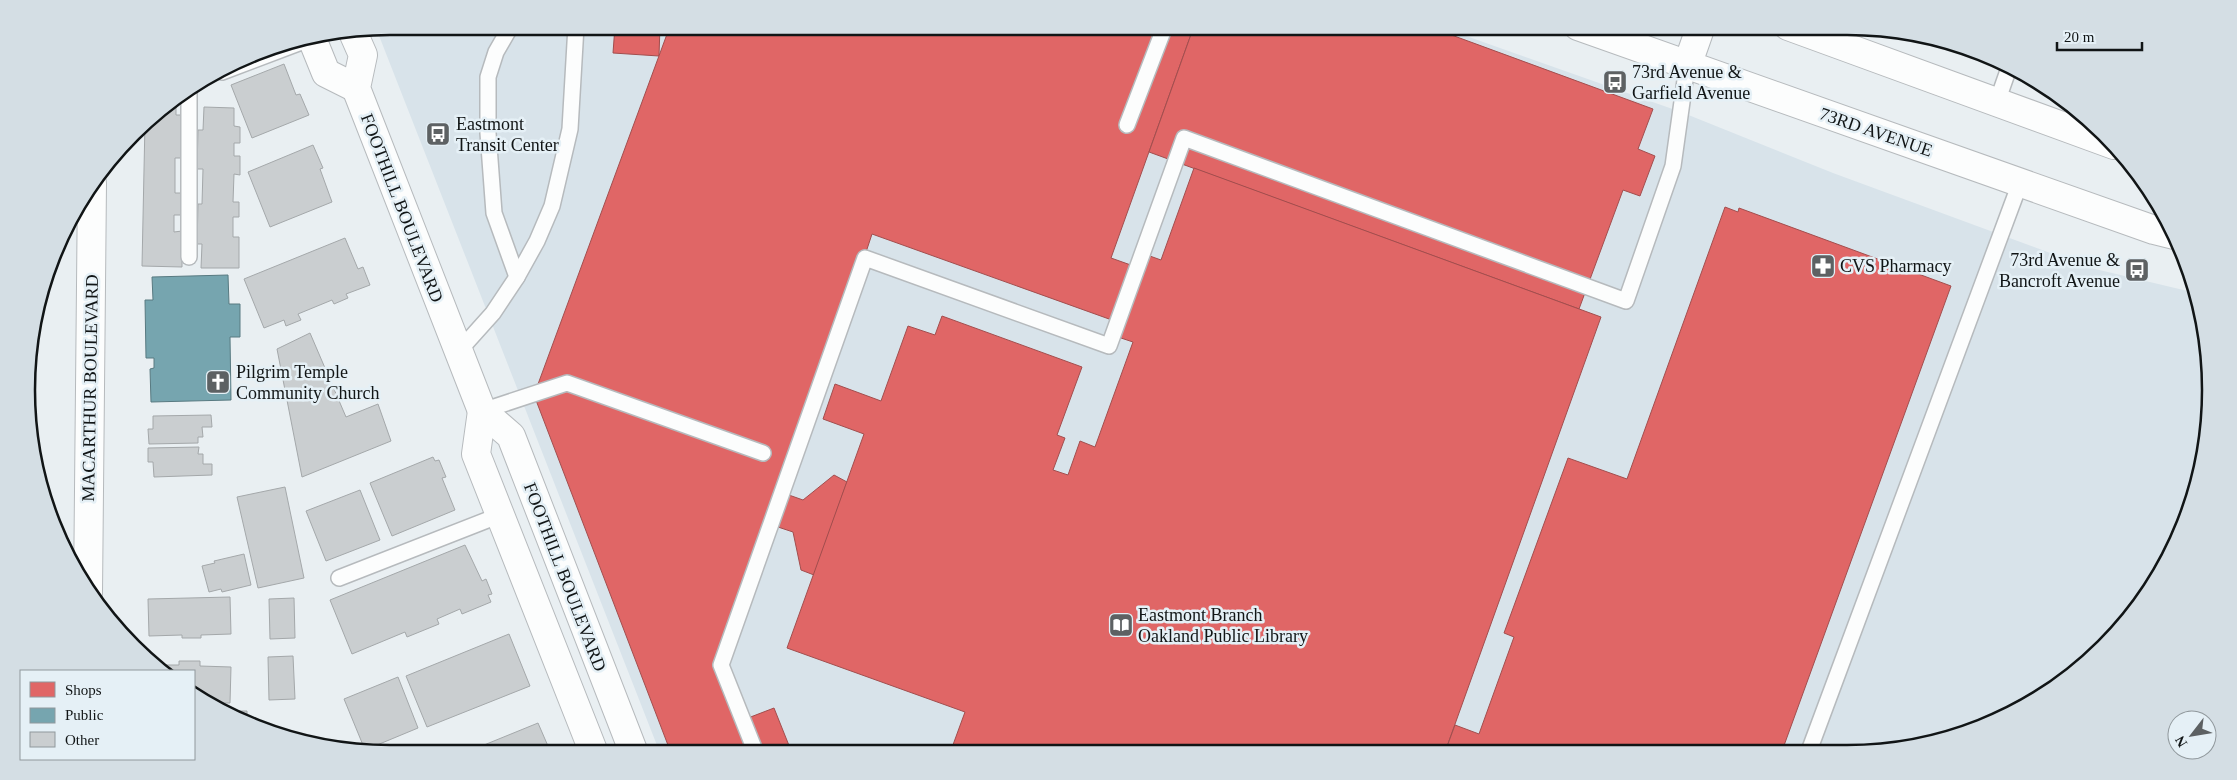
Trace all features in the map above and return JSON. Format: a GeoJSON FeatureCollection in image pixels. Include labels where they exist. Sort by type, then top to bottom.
{"type":"FeatureCollection","features":[{"type":"Feature","properties":{"kind":"main road","name":"73RD AVENUE"},"geometry":{"type":"LineString","coordinates":[[1603,35],[2165,233]]}},
{"type":"Feature","properties":{"kind":"main road"},"geometry":{"type":"LineString","coordinates":[[1687,66],[1698,35]]}},
{"type":"Feature","properties":{"kind":"main road"},"geometry":{"type":"LineString","coordinates":[[1813,35],[2097,138]]}},
{"type":"Feature","properties":{"kind":"main road"},"geometry":{"type":"LineString","coordinates":[[314,44],[326,73],[356,88],[362,55],[355,37]]}},
{"type":"Feature","properties":{"kind":"main road","name":"FOOTHILL BOULEVARD"},"geometry":{"type":"LineString","coordinates":[[356,88],[482,411],[511,436],[631,745]]}},
{"type":"Feature","properties":{"kind":"main road","name":"MACARTHUR BOULEVARD"},"geometry":{"type":"LineString","coordinates":[[88,576],[92,198]]}},
{"type":"Feature","properties":{"kind":"main road","name":"FOOTHILL BOULEVARD"},"geometry":{"type":"LineString","coordinates":[[482,411],[476,454],[591,745]]}},
{"type":"Feature","properties":{"kind":"lane"},"geometry":{"type":"LineString","coordinates":[[506,35],[496,52],[488,77],[488,134],[494,213],[517,277]]}},
{"type":"Feature","properties":{"kind":"lane"},"geometry":{"type":"LineString","coordinates":[[458,352],[493,313],[517,277],[537,241],[552,206],[568,139],[575,35]]}},
{"type":"Feature","properties":{"kind":"lane"},"geometry":{"type":"LineString","coordinates":[[1127,125],[1162,35]]}},
{"type":"Feature","properties":{"kind":"lane"},"geometry":{"type":"LineString","coordinates":[[753,745],[721,665],[865,258],[1108,346],[1184,138],[1626,301],[1673,166],[1687,66]]}},
{"type":"Feature","properties":{"kind":"lane"},"geometry":{"type":"LineString","coordinates":[[1997,102],[2007,74]]}},
{"type":"Feature","properties":{"kind":"lane"},"geometry":{"type":"LineString","coordinates":[[189,257],[190,97]]}},
{"type":"Feature","properties":{"kind":"lane"},"geometry":{"type":"LineString","coordinates":[[1811,745],[2020,183]]}},
{"type":"Feature","properties":{"kind":"lane"},"geometry":{"type":"LineString","coordinates":[[482,411],[567,383],[763,453]]}},
{"type":"Feature","properties":{"kind":"lane"},"geometry":{"type":"LineString","coordinates":[[339,578],[500,515]]}},
{"type":"Feature","properties":{"kind":"shaded area"},"geometry":{"type":"Polygon","coordinates":[[[379,35],[1463,35],[1681,112],[1833,173],[2091,268],[2188,291],[2190,298],[2199,344],[2201,367],[2202,390],[2199,436],[2190,482],[2183,504],[2175,526],[2154,568],[2129,606],[2114,624],[2063,672],[2004,708],[1983,718],[1939,733],[1893,742],[1847,745],[657,745],[379,35]]]}},
{"type":"Feature","properties":{"kind":"building: Shops"},"geometry":{"type":"Polygon","coordinates":[[[614,35],[660,35],[659,56],[613,53],[614,35]]]}},
{"type":"Feature","properties":{"kind":"building: Shops"},"geometry":{"type":"Polygon","coordinates":[[[667,35],[1191,35],[1111,258],[1142,269],[1123,324],[872,234],[786,494],[803,500],[834,475],[847,482],[814,575],[801,570],[793,532],[775,526],[727,663],[748,718],[774,708],[789,745],[668,745],[534,395],[667,35]]]}},
{"type":"Feature","properties":{"kind":"building: Shops"},"geometry":{"type":"Polygon","coordinates":[[[1191,35],[1452,35],[1653,109],[1638,149],[1655,156],[1640,196],[1623,190],[1579,309],[1149,152],[1191,35]]]}},
{"type":"Feature","properties":{"kind":"building: Shops"},"geometry":{"type":"Polygon","coordinates":[[[1194,168],[1601,317],[1448,745],[953,745],[965,712],[787,648],[864,434],[823,419],[835,384],[881,401],[908,326],[935,335],[942,316],[1082,367],[1057,435],[1065,438],[1053,470],[1068,475],[1080,441],[1095,447],[1133,342],[1118,337],[1147,255],[1161,260],[1194,168]]]}},
{"type":"Feature","properties":{"kind":"building: Shops"},"geometry":{"type":"Polygon","coordinates":[[[1725,207],[1738,212],[1739,208],[1951,286],[1784,745],[1448,745],[1455,725],[1479,734],[1514,637],[1504,633],[1568,458],[1627,479],[1725,207]]]}},
{"type":"Feature","properties":{"kind":"building: Public"},"geometry":{"type":"Polygon","coordinates":[[[228,275],[229,304],[240,304],[240,337],[230,337],[231,400],[151,402],[150,369],[154,368],[154,358],[146,358],[145,300],[153,300],[152,277],[228,275]]]}},
{"type":"Feature","properties":{"kind":"building: Other"},"geometry":{"type":"Polygon","coordinates":[[[284,64],[296,95],[300,94],[309,115],[252,138],[231,85],[284,64]]]}},
{"type":"Feature","properties":{"kind":"building: Other"},"geometry":{"type":"Polygon","coordinates":[[[176,107],[176,115],[183,115],[182,158],[175,158],[175,193],[181,193],[181,215],[174,215],[174,232],[182,231],[182,267],[142,266],[145,134],[176,107]]]}},
{"type":"Feature","properties":{"kind":"building: Other"},"geometry":{"type":"Polygon","coordinates":[[[204,107],[234,108],[234,126],[240,127],[240,143],[234,143],[234,156],[240,156],[240,175],[234,174],[233,202],[239,202],[239,217],[233,217],[233,237],[239,237],[239,268],[201,268],[202,244],[197,244],[198,204],[202,204],[203,169],[197,169],[198,130],[203,130],[204,107]]]}},
{"type":"Feature","properties":{"kind":"building: Other"},"geometry":{"type":"Polygon","coordinates":[[[313,145],[323,168],[320,169],[332,202],[270,227],[248,172],[313,145]]]}},
{"type":"Feature","properties":{"kind":"building: Other"},"geometry":{"type":"Polygon","coordinates":[[[345,238],[358,269],[363,267],[370,285],[346,294],[348,298],[334,304],[332,300],[298,314],[301,320],[286,326],[284,320],[264,328],[244,279],[345,238]]]}},
{"type":"Feature","properties":{"kind":"building: Other"},"geometry":{"type":"Polygon","coordinates":[[[310,333],[346,417],[378,404],[391,441],[302,477],[277,349],[310,333]]]}},
{"type":"Feature","properties":{"kind":"building: Other"},"geometry":{"type":"Polygon","coordinates":[[[211,415],[212,427],[202,427],[203,437],[198,437],[198,443],[149,444],[148,429],[153,429],[153,416],[211,415]]]}},
{"type":"Feature","properties":{"kind":"building: Other"},"geometry":{"type":"Polygon","coordinates":[[[199,447],[198,454],[203,454],[203,464],[212,464],[212,475],[154,477],[153,462],[148,462],[148,448],[199,447]]]}},
{"type":"Feature","properties":{"kind":"building: Other"},"geometry":{"type":"Polygon","coordinates":[[[433,457],[435,461],[439,460],[446,477],[442,478],[455,510],[392,536],[370,483],[433,457]]]}},
{"type":"Feature","properties":{"kind":"building: Other"},"geometry":{"type":"Polygon","coordinates":[[[285,487],[304,578],[258,588],[237,497],[285,487]]]}},
{"type":"Feature","properties":{"kind":"building: Other"},"geometry":{"type":"Polygon","coordinates":[[[360,490],[380,540],[326,561],[306,511],[360,490]]]}},
{"type":"Feature","properties":{"kind":"building: Other"},"geometry":{"type":"Polygon","coordinates":[[[465,545],[482,581],[486,579],[492,594],[488,595],[491,602],[462,614],[460,609],[437,619],[439,624],[407,637],[405,632],[352,654],[330,600],[465,545]]]}},
{"type":"Feature","properties":{"kind":"building: Other"},"geometry":{"type":"Polygon","coordinates":[[[244,554],[251,585],[222,592],[221,589],[209,592],[202,566],[215,563],[214,561],[244,554]]]}},
{"type":"Feature","properties":{"kind":"building: Other"},"geometry":{"type":"Polygon","coordinates":[[[230,597],[231,634],[201,635],[201,638],[182,638],[182,635],[149,636],[148,599],[230,597]]]}},
{"type":"Feature","properties":{"kind":"building: Other"},"geometry":{"type":"Polygon","coordinates":[[[294,598],[295,638],[270,639],[269,599],[294,598]]]}},
{"type":"Feature","properties":{"kind":"building: Other"},"geometry":{"type":"Polygon","coordinates":[[[509,634],[530,686],[427,727],[406,676],[509,634]]]}},
{"type":"Feature","properties":{"kind":"building: Other"},"geometry":{"type":"Polygon","coordinates":[[[293,656],[295,699],[269,700],[268,657],[293,656]]]}},
{"type":"Feature","properties":{"kind":"building: Other"},"geometry":{"type":"Polygon","coordinates":[[[179,661],[200,661],[200,666],[231,667],[230,703],[223,703],[195,686],[195,670],[172,670],[166,665],[179,665],[179,661]]]}},
{"type":"Feature","properties":{"kind":"building: Other"},"geometry":{"type":"Polygon","coordinates":[[[398,677],[418,728],[378,744],[362,744],[344,699],[398,677]]]}},
{"type":"Feature","properties":{"kind":"building: Other"},"geometry":{"type":"Polygon","coordinates":[[[538,723],[548,745],[484,745],[538,723]]]}},
{"type":"Feature","properties":{"kind":"place","name":"73rd Avenue & Garfield Avenue"},"geometry":{"type":"Point","coordinates":[1615,82]}},
{"type":"Feature","properties":{"kind":"place","name":"Eastmont Transit Center"},"geometry":{"type":"Point","coordinates":[438,134]}},
{"type":"Feature","properties":{"kind":"place","name":"CVS Pharmacy"},"geometry":{"type":"Point","coordinates":[1823,266]}},
{"type":"Feature","properties":{"kind":"place","name":"73rd Avenue & Bancroft Avenue"},"geometry":{"type":"Point","coordinates":[2137,270]}},
{"type":"Feature","properties":{"kind":"place","name":"Pilgrim Temple Community Church"},"geometry":{"type":"Point","coordinates":[218,382]}},
{"type":"Feature","properties":{"kind":"place","name":"Eastmont Branch Oakland Public Library"},"geometry":{"type":"Point","coordinates":[1121,625]}}]}
